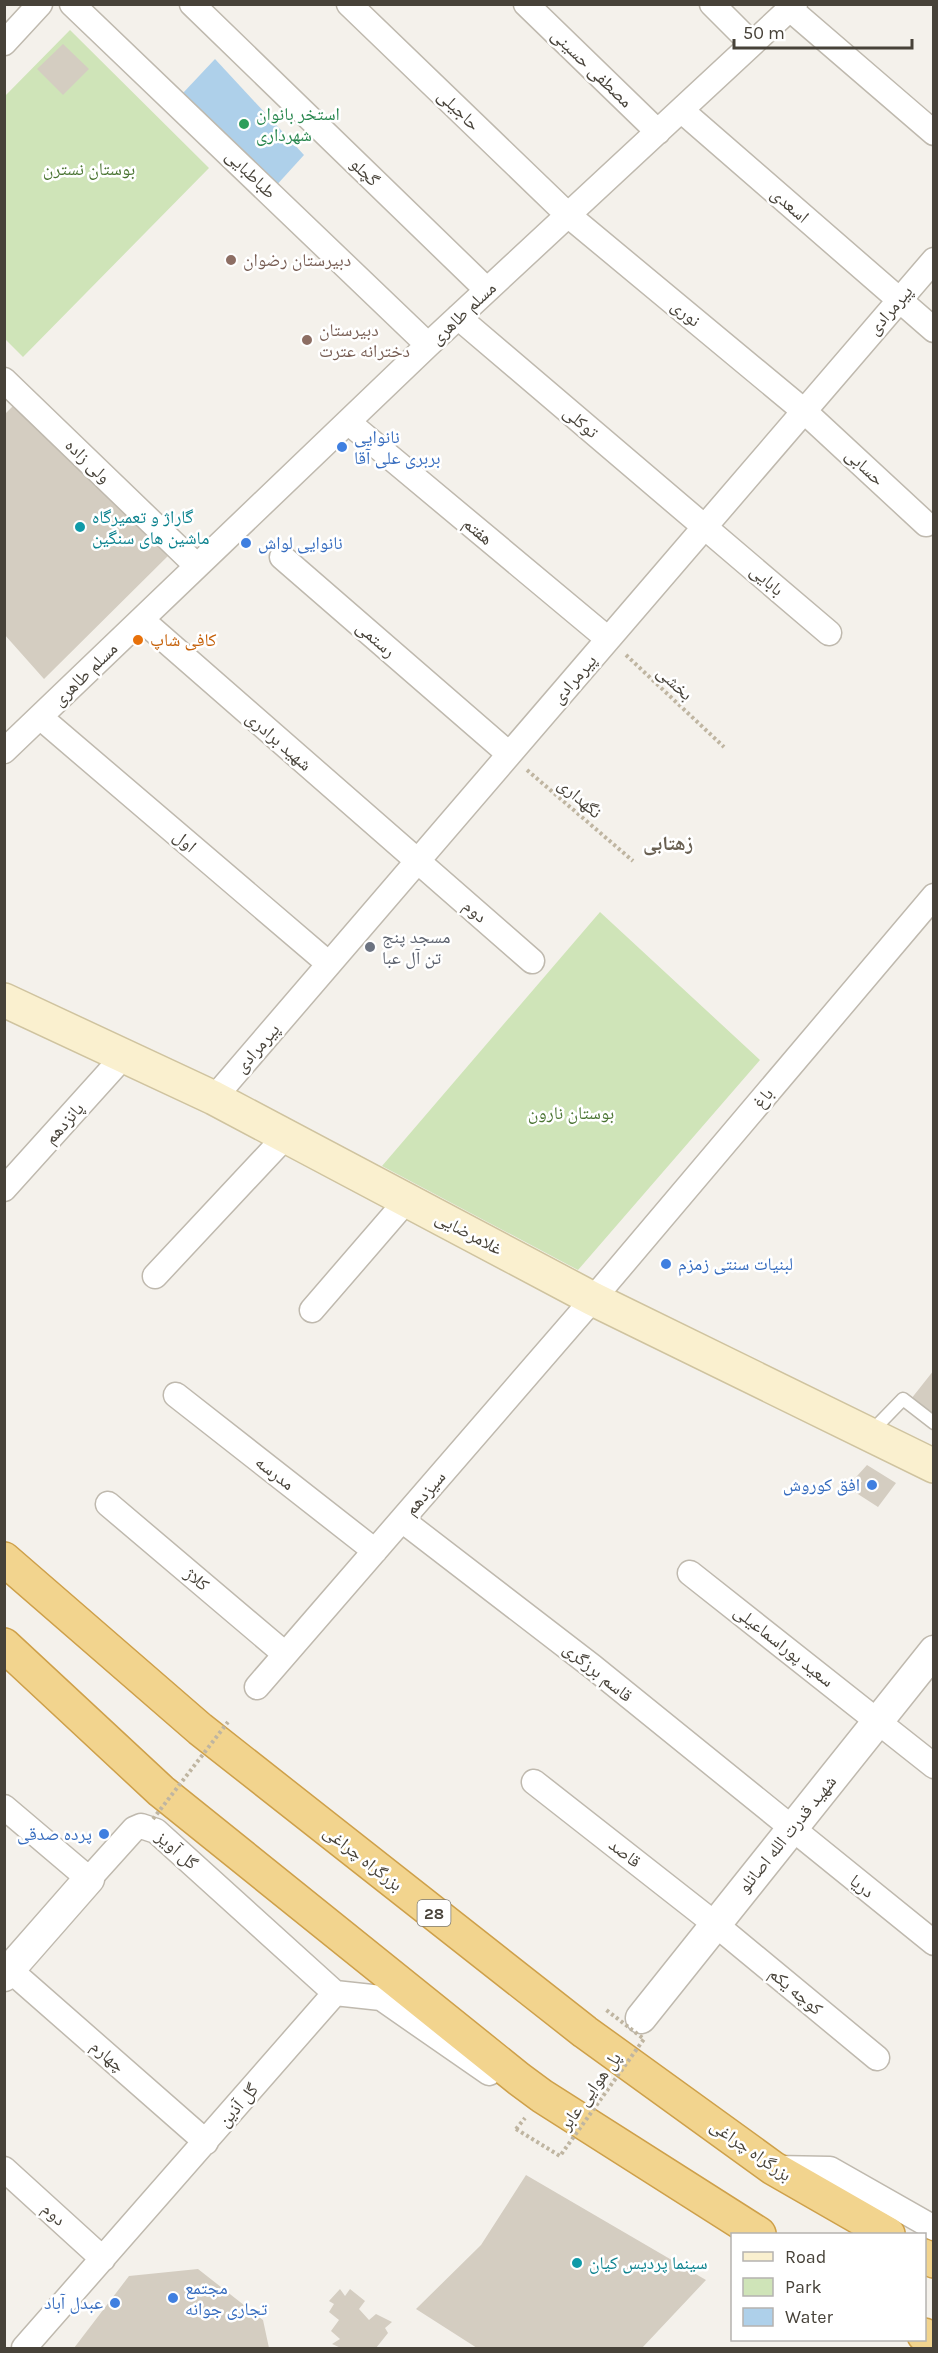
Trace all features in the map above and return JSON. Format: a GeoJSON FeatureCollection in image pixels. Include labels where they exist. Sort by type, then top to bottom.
{"type":"FeatureCollection","features":[{"type":"Feature","properties":{"kind":"highway","name":"بزرگراه چراغی"},"geometry":{"type":"LineString","coordinates":[[4,1559],[200,1729],[585,2032],[773,2168],[885,2233]]}},
{"type":"Feature","properties":{"kind":"highway"},"geometry":{"type":"LineString","coordinates":[[4,1645],[161,1791],[504,2076],[542,2096],[756,2233]]}},
{"type":"Feature","properties":{"kind":"main road","name":"غلامرضایی"},"geometry":{"type":"LineString","coordinates":[[4,1000],[214,1098],[594,1299],[933,1466]]}},
{"type":"Feature","properties":{"kind":"street"},"geometry":{"type":"LineString","coordinates":[[4,43],[40,4]]}},
{"type":"Feature","properties":{"kind":"street","name":"طباطبایی"},"geometry":{"type":"LineString","coordinates":[[72,4],[428,345]]}},
{"type":"Feature","properties":{"kind":"street","name":"گچلو"},"geometry":{"type":"LineString","coordinates":[[192,4],[487,290]]}},
{"type":"Feature","properties":{"kind":"street","name":"حاجیلی"},"geometry":{"type":"LineString","coordinates":[[349,4],[568,215]]}},
{"type":"Feature","properties":{"kind":"street","name":"مصطفی حسینی"},"geometry":{"type":"LineString","coordinates":[[526,4],[658,132]]}},
{"type":"Feature","properties":{"kind":"street"},"geometry":{"type":"LineString","coordinates":[[712,4],[752,44]]}},
{"type":"Feature","properties":{"kind":"street"},"geometry":{"type":"LineString","coordinates":[[793,7],[933,133]]}},
{"type":"Feature","properties":{"kind":"street","name":"مسلم طاهری"},"geometry":{"type":"LineString","coordinates":[[4,751],[428,345],[793,7]]}},
{"type":"Feature","properties":{"kind":"street","name":"اسعدی"},"geometry":{"type":"LineString","coordinates":[[681,110],[899,301]]}},
{"type":"Feature","properties":{"kind":"street","name":"نوری"},"geometry":{"type":"LineString","coordinates":[[568,215],[804,411]]}},
{"type":"Feature","properties":{"kind":"street","name":"پیرمرادی"},"geometry":{"type":"LineString","coordinates":[[214,1098],[933,260]]}},
{"type":"Feature","properties":{"kind":"street"},"geometry":{"type":"LineString","coordinates":[[899,301],[933,330]]}},
{"type":"Feature","properties":{"kind":"street","name":"توکلی"},"geometry":{"type":"LineString","coordinates":[[458,317],[705,526]]}},
{"type":"Feature","properties":{"kind":"street","name":"ولی زاده"},"geometry":{"type":"LineString","coordinates":[[4,380],[197,566]]}},
{"type":"Feature","properties":{"kind":"street","name":"حسابی"},"geometry":{"type":"LineString","coordinates":[[804,411],[926,524]]}},
{"type":"Feature","properties":{"kind":"street","name":"هفتم"},"geometry":{"type":"LineString","coordinates":[[348,422],[608,639]]}},
{"type":"Feature","properties":{"kind":"street","name":"بابایی"},"geometry":{"type":"LineString","coordinates":[[705,526],[829,633]]}},
{"type":"Feature","properties":{"kind":"street","name":"رستمی"},"geometry":{"type":"LineString","coordinates":[[282,557],[509,754]]}},
{"type":"Feature","properties":{"kind":"street","name":"شهید برادری"},"geometry":{"type":"LineString","coordinates":[[141,620],[417,862]]}},
{"type":"Feature","properties":{"kind":"street","name":"اول"},"geometry":{"type":"LineString","coordinates":[[40,717],[329,964]]}},
{"type":"Feature","properties":{"kind":"street","name":"دوم"},"geometry":{"type":"LineString","coordinates":[[417,862],[532,961]]}},
{"type":"Feature","properties":{"kind":"street","name":"باغ"},"geometry":{"type":"LineString","coordinates":[[594,1299],[933,896]]}},
{"type":"Feature","properties":{"kind":"street","name":"پانزدهم"},"geometry":{"type":"LineString","coordinates":[[4,1189],[123,1057]]}},
{"type":"Feature","properties":{"kind":"street"},"geometry":{"type":"LineString","coordinates":[[154,1276],[286,1136]]}},
{"type":"Feature","properties":{"kind":"street"},"geometry":{"type":"LineString","coordinates":[[312,1310],[406,1200]]}},
{"type":"Feature","properties":{"kind":"street","name":"سیزدهم"},"geometry":{"type":"LineString","coordinates":[[256,1687],[594,1299]]}},
{"type":"Feature","properties":{"kind":"street","name":"مدرسه"},"geometry":{"type":"LineString","coordinates":[[176,1395],[375,1551]]}},
{"type":"Feature","properties":{"kind":"street","name":"کلاژ"},"geometry":{"type":"LineString","coordinates":[[108,1504],[285,1654]]}},
{"type":"Feature","properties":{"kind":"street","name":"قاسم برزگری"},"geometry":{"type":"LineString","coordinates":[[402,1520],[592,1666],[791,1828]]}},
{"type":"Feature","properties":{"kind":"street","name":"سعید پوراسماعیلی"},"geometry":{"type":"LineString","coordinates":[[690,1573],[878,1720],[933,1766]]}},
{"type":"Feature","properties":{"kind":"street","name":"شهید قدرت الله اصانلو"},"geometry":{"type":"LineString","coordinates":[[641,2018],[933,1651]]}},
{"type":"Feature","properties":{"kind":"street","name":"قاصد"},"geometry":{"type":"LineString","coordinates":[[534,1782],[716,1924]]}},
{"type":"Feature","properties":{"kind":"street"},"geometry":{"type":"LineString","coordinates":[[4,1807],[89,1880]]}},
{"type":"Feature","properties":{"kind":"street","name":"گل آویز"},"geometry":{"type":"LineString","coordinates":[[7,1973],[134,1829],[141,1826],[161,1834],[334,1993]]}},
{"type":"Feature","properties":{"kind":"street","name":"دریا"},"geometry":{"type":"LineString","coordinates":[[791,1828],[933,1943]]}},
{"type":"Feature","properties":{"kind":"street","name":"کوچه یکم"},"geometry":{"type":"LineString","coordinates":[[716,1924],[877,2058]]}},
{"type":"Feature","properties":{"kind":"street","name":"چهارم"},"geometry":{"type":"LineString","coordinates":[[7,1973],[206,2142]]}},
{"type":"Feature","properties":{"kind":"street"},"geometry":{"type":"LineString","coordinates":[[334,1993],[381,1998],[504,2076]]}},
{"type":"Feature","properties":{"kind":"street","name":"گل آذین"},"geometry":{"type":"LineString","coordinates":[[24,2349],[334,1993]]}},
{"type":"Feature","properties":{"kind":"street"},"geometry":{"type":"LineString","coordinates":[[773,2168],[830,2169],[933,2228]]}},
{"type":"Feature","properties":{"kind":"street","name":"دوم"},"geometry":{"type":"LineString","coordinates":[[4,2169],[103,2259]]}},
{"type":"Feature","properties":{"kind":"lane"},"geometry":{"type":"LineString","coordinates":[[870,1434],[903,1399],[933,1423]]}},
{"type":"Feature","properties":{"kind":"path","name":"بخشی"},"geometry":{"type":"LineString","coordinates":[[608,639],[724,747]]}},
{"type":"Feature","properties":{"kind":"path","name":"نگهداری"},"geometry":{"type":"LineString","coordinates":[[509,754],[633,861]]}},
{"type":"Feature","properties":{"kind":"path"},"geometry":{"type":"LineString","coordinates":[[153,1819],[228,1722]]}},
{"type":"Feature","properties":{"kind":"path","name":"پل هوایی عابر"},"geometry":{"type":"LineString","coordinates":[[516,2129],[560,2156],[644,2039],[605,2009]]}},
{"type":"Feature","properties":{"kind":"green space","name":"بوستان نسترن"},"geometry":{"type":"Polygon","coordinates":[[[70,30],[209,168],[23,357],[5,339],[4,97],[70,30]]]}},
{"type":"Feature","properties":{"kind":"green space","name":"بوستان نارون"},"geometry":{"type":"Polygon","coordinates":[[[600,912],[760,1060],[578,1270],[382,1166],[600,912]]]}},
{"type":"Feature","properties":{"kind":"water","name":"استخر بانوان شهرداری"},"geometry":{"type":"Polygon","coordinates":[[[215,59],[304,155],[274,188],[183,93],[215,59]]]}},
{"type":"Feature","properties":{"kind":"building"},"geometry":{"type":"Polygon","coordinates":[[[63,44],[89,69],[63,95],[37,69],[63,44]]]}},
{"type":"Feature","properties":{"kind":"building","name":"گاراژ و تعمیرگاه ماشین های سنگین"},"geometry":{"type":"Polygon","coordinates":[[[22,397],[177,547],[44,679],[4,634],[4,415],[22,397]]]}},
{"type":"Feature","properties":{"kind":"building"},"geometry":{"type":"Polygon","coordinates":[[[934,1370],[934,1418],[911,1399],[934,1370]]]}},
{"type":"Feature","properties":{"kind":"building","name":"افق کوروش"},"geometry":{"type":"Polygon","coordinates":[[[867,1465],[896,1483],[878,1507],[847,1487],[867,1465]]]}},
{"type":"Feature","properties":{"kind":"building"},"geometry":{"type":"Polygon","coordinates":[[[526,2175],[706,2280],[642,2348],[477,2348],[416,2309],[481,2245],[526,2175]]]}},
{"type":"Feature","properties":{"kind":"building","name":"مجتمع تجاری جوانه"},"geometry":{"type":"Polygon","coordinates":[[[198,2269],[263,2320],[269,2348],[74,2348],[129,2276],[198,2269]]]}},
{"type":"Feature","properties":{"kind":"building"},"geometry":{"type":"Polygon","coordinates":[[[340,2289],[345,2296],[350,2289],[365,2301],[359,2309],[369,2320],[376,2314],[392,2322],[385,2328],[388,2333],[376,2348],[341,2348],[332,2344],[340,2339],[331,2331],[339,2320],[329,2312],[334,2304],[329,2301],[340,2289]]]}},
{"type":"Feature","properties":{"kind":"place","name":"استخر بانوان شهرداری"},"geometry":{"type":"Point","coordinates":[244,124]}},
{"type":"Feature","properties":{"kind":"place","name":"دبیرستان رضوان"},"geometry":{"type":"Point","coordinates":[231,260]}},
{"type":"Feature","properties":{"kind":"place","name":"دبیرستان دخترانه عترت"},"geometry":{"type":"Point","coordinates":[307,340]}},
{"type":"Feature","properties":{"kind":"place","name":"نانوایی بربری علی آقا"},"geometry":{"type":"Point","coordinates":[342,447]}},
{"type":"Feature","properties":{"kind":"place","name":"گاراژ و تعمیرگاه ماشین های سنگین"},"geometry":{"type":"Point","coordinates":[80,527]}},
{"type":"Feature","properties":{"kind":"place","name":"نانوایی لواش"},"geometry":{"type":"Point","coordinates":[246,543]}},
{"type":"Feature","properties":{"kind":"place","name":"کافی شاپ"},"geometry":{"type":"Point","coordinates":[138,640]}},
{"type":"Feature","properties":{"kind":"place","name":"مسجد پنج تن آل عبا"},"geometry":{"type":"Point","coordinates":[370,947]}},
{"type":"Feature","properties":{"kind":"place","name":"لبنیات سنتی زمزم"},"geometry":{"type":"Point","coordinates":[666,1264]}},
{"type":"Feature","properties":{"kind":"place","name":"افق کوروش"},"geometry":{"type":"Point","coordinates":[872,1485]}},
{"type":"Feature","properties":{"kind":"place","name":"پرده صدقی"},"geometry":{"type":"Point","coordinates":[104,1834]}},
{"type":"Feature","properties":{"kind":"place","name":"سینما پردیس کیان"},"geometry":{"type":"Point","coordinates":[577,2263]}},
{"type":"Feature","properties":{"kind":"place","name":"مجتمع تجاری جوانه"},"geometry":{"type":"Point","coordinates":[173,2298]}},
{"type":"Feature","properties":{"kind":"place","name":"عبدل آباد"},"geometry":{"type":"Point","coordinates":[115,2303]}},
{"type":"Feature","properties":{"kind":"district","name":"زهتابی"},"geometry":{"type":"Point","coordinates":[668,843]}}]}
